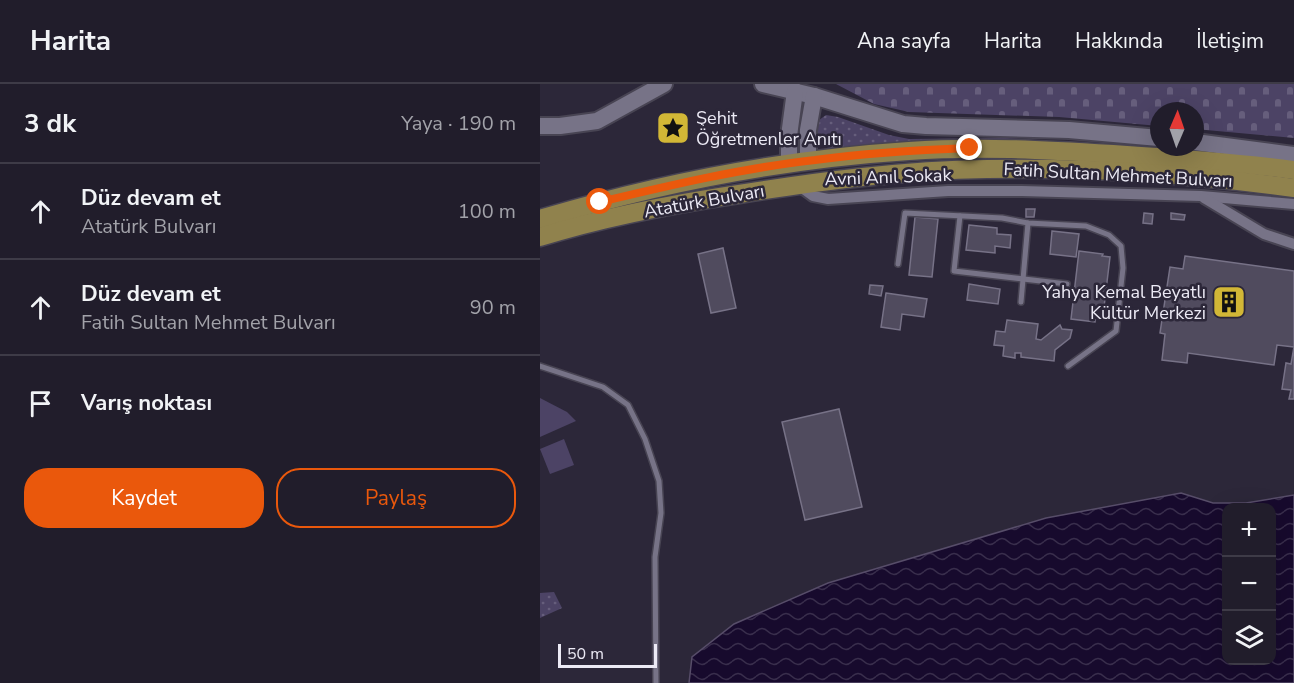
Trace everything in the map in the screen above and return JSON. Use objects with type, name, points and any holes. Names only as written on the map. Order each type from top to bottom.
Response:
[{"type":"main road","name":"Fatih Sultan Mehmet Bulvarı","points":[[789,163],[911,150],[970,148],[1140,156],[1294,170]]},
{"type":"main road","points":[[789,163],[798,185],[803,179],[808,160]]},
{"type":"main road","name":"Atatürk Bulvarı","points":[[540,219],[668,186],[789,163]]},
{"type":"main road","name":"Fatih Sultan Mehmet Bulvarı","points":[[798,185],[862,177],[986,169],[1162,174],[1294,188]]},
{"type":"main road","name":"Atatürk Bulvarı","points":[[540,237],[693,201],[798,185]]},
{"type":"street","points":[[540,126],[597,121],[664,84]]},
{"type":"street","points":[[763,84],[814,96],[903,124],[1069,130],[1150,137]]},
{"type":"street","points":[[789,163],[789,136],[795,92]]},
{"type":"street","points":[[808,160],[808,130],[814,96]]},
{"type":"street","points":[[1204,143],[1294,155]]},
{"type":"street","name":"Avni Anıl Sokak","points":[[798,185],[813,196],[828,199],[948,191],[1201,196],[1264,234],[1294,244]]},
{"type":"street","points":[[1201,196],[1294,204]]},
{"type":"lane","points":[[779,196],[798,185]]},
{"type":"lane","points":[[898,264],[905,213],[1002,218],[1028,223],[1086,226],[1109,235],[1121,246],[1123,268],[1116,331],[1068,366]]},
{"type":"lane","points":[[960,216],[954,271],[1067,284]]},
{"type":"lane","points":[[1021,302],[1028,223]]},
{"type":"lane","points":[[540,366],[603,387],[628,405],[645,439],[658,481],[661,513],[655,557],[656,683]]},
{"type":"green space","points":[[836,84],[1294,84],[1294,138],[1204,130],[1204,102],[1150,102],[1150,125],[1059,117],[909,112],[874,104]]},
{"type":"green space","points":[[826,115],[909,139],[1005,138],[1038,140],[1038,145],[829,148],[819,141],[815,132],[815,123]]},
{"type":"green space","points":[[540,398],[567,412],[576,421],[540,437]]},
{"type":"green space","points":[[564,439],[574,465],[550,474],[540,449]]},
{"type":"green space","points":[[554,592],[562,608],[540,618],[540,593]]},
{"type":"water","points":[[1181,493],[1213,503],[1222,503],[1222,665],[1276,665],[1276,503],[1246,503],[1294,495],[1294,683],[689,683],[692,657],[734,624],[828,583],[1046,518]]},
{"type":"building","points":[[1026,209],[1035,209],[1034,217],[1026,217]]},
{"type":"building","points":[[1144,213],[1153,214],[1152,224],[1143,223]]},
{"type":"building","points":[[1171,213],[1185,215],[1184,220],[1171,219]]},
{"type":"building","points":[[915,217],[938,219],[932,277],[909,275]]},
{"type":"building","points":[[969,225],[997,228],[997,234],[1011,235],[1010,248],[995,246],[995,253],[966,250]]},
{"type":"building","points":[[1052,231],[1079,234],[1076,257],[1050,254]]},
{"type":"building","points":[[723,248],[736,308],[711,313],[698,254]]},
{"type":"building","points":[[1079,251],[1110,257],[1104,307],[1097,306],[1095,322],[1071,319]]},
{"type":"building","name":"Yahya Kemal Beyatlı Kültür Merkezi","points":[[1185,256],[1294,271],[1294,347],[1277,345],[1274,365],[1188,353],[1187,363],[1162,360],[1165,334],[1160,333],[1170,267],[1183,269]]},
{"type":"building","points":[[969,284],[1000,289],[998,304],[967,300]]},
{"type":"building","points":[[870,285],[883,286],[881,296],[869,294]]},
{"type":"building","points":[[886,293],[927,299],[924,317],[902,314],[900,330],[881,327]]},
{"type":"building","points":[[1007,320],[1038,324],[1036,339],[1041,340],[1060,325],[1062,329],[1072,330],[1070,338],[1055,350],[1054,361],[1021,357],[1021,353],[1015,353],[1015,358],[1003,356],[1004,346],[994,345],[996,331],[1005,332]]},
{"type":"building","points":[[1294,347],[1294,399],[1289,399],[1291,390],[1282,389],[1286,363],[1291,364]]},
{"type":"building","points":[[839,409],[862,507],[805,520],[782,422]]},
{"type":"place","name":"Şehit Öğretmenler Anıtı","points":[[673,128]]},
{"type":"place","name":"Yahya Kemal Beyatlı Kültür Merkezi","points":[[1229,302]]},
{"type":"route","points":[[600,202],[729,173],[808,160],[911,150],[970,148]]}]
